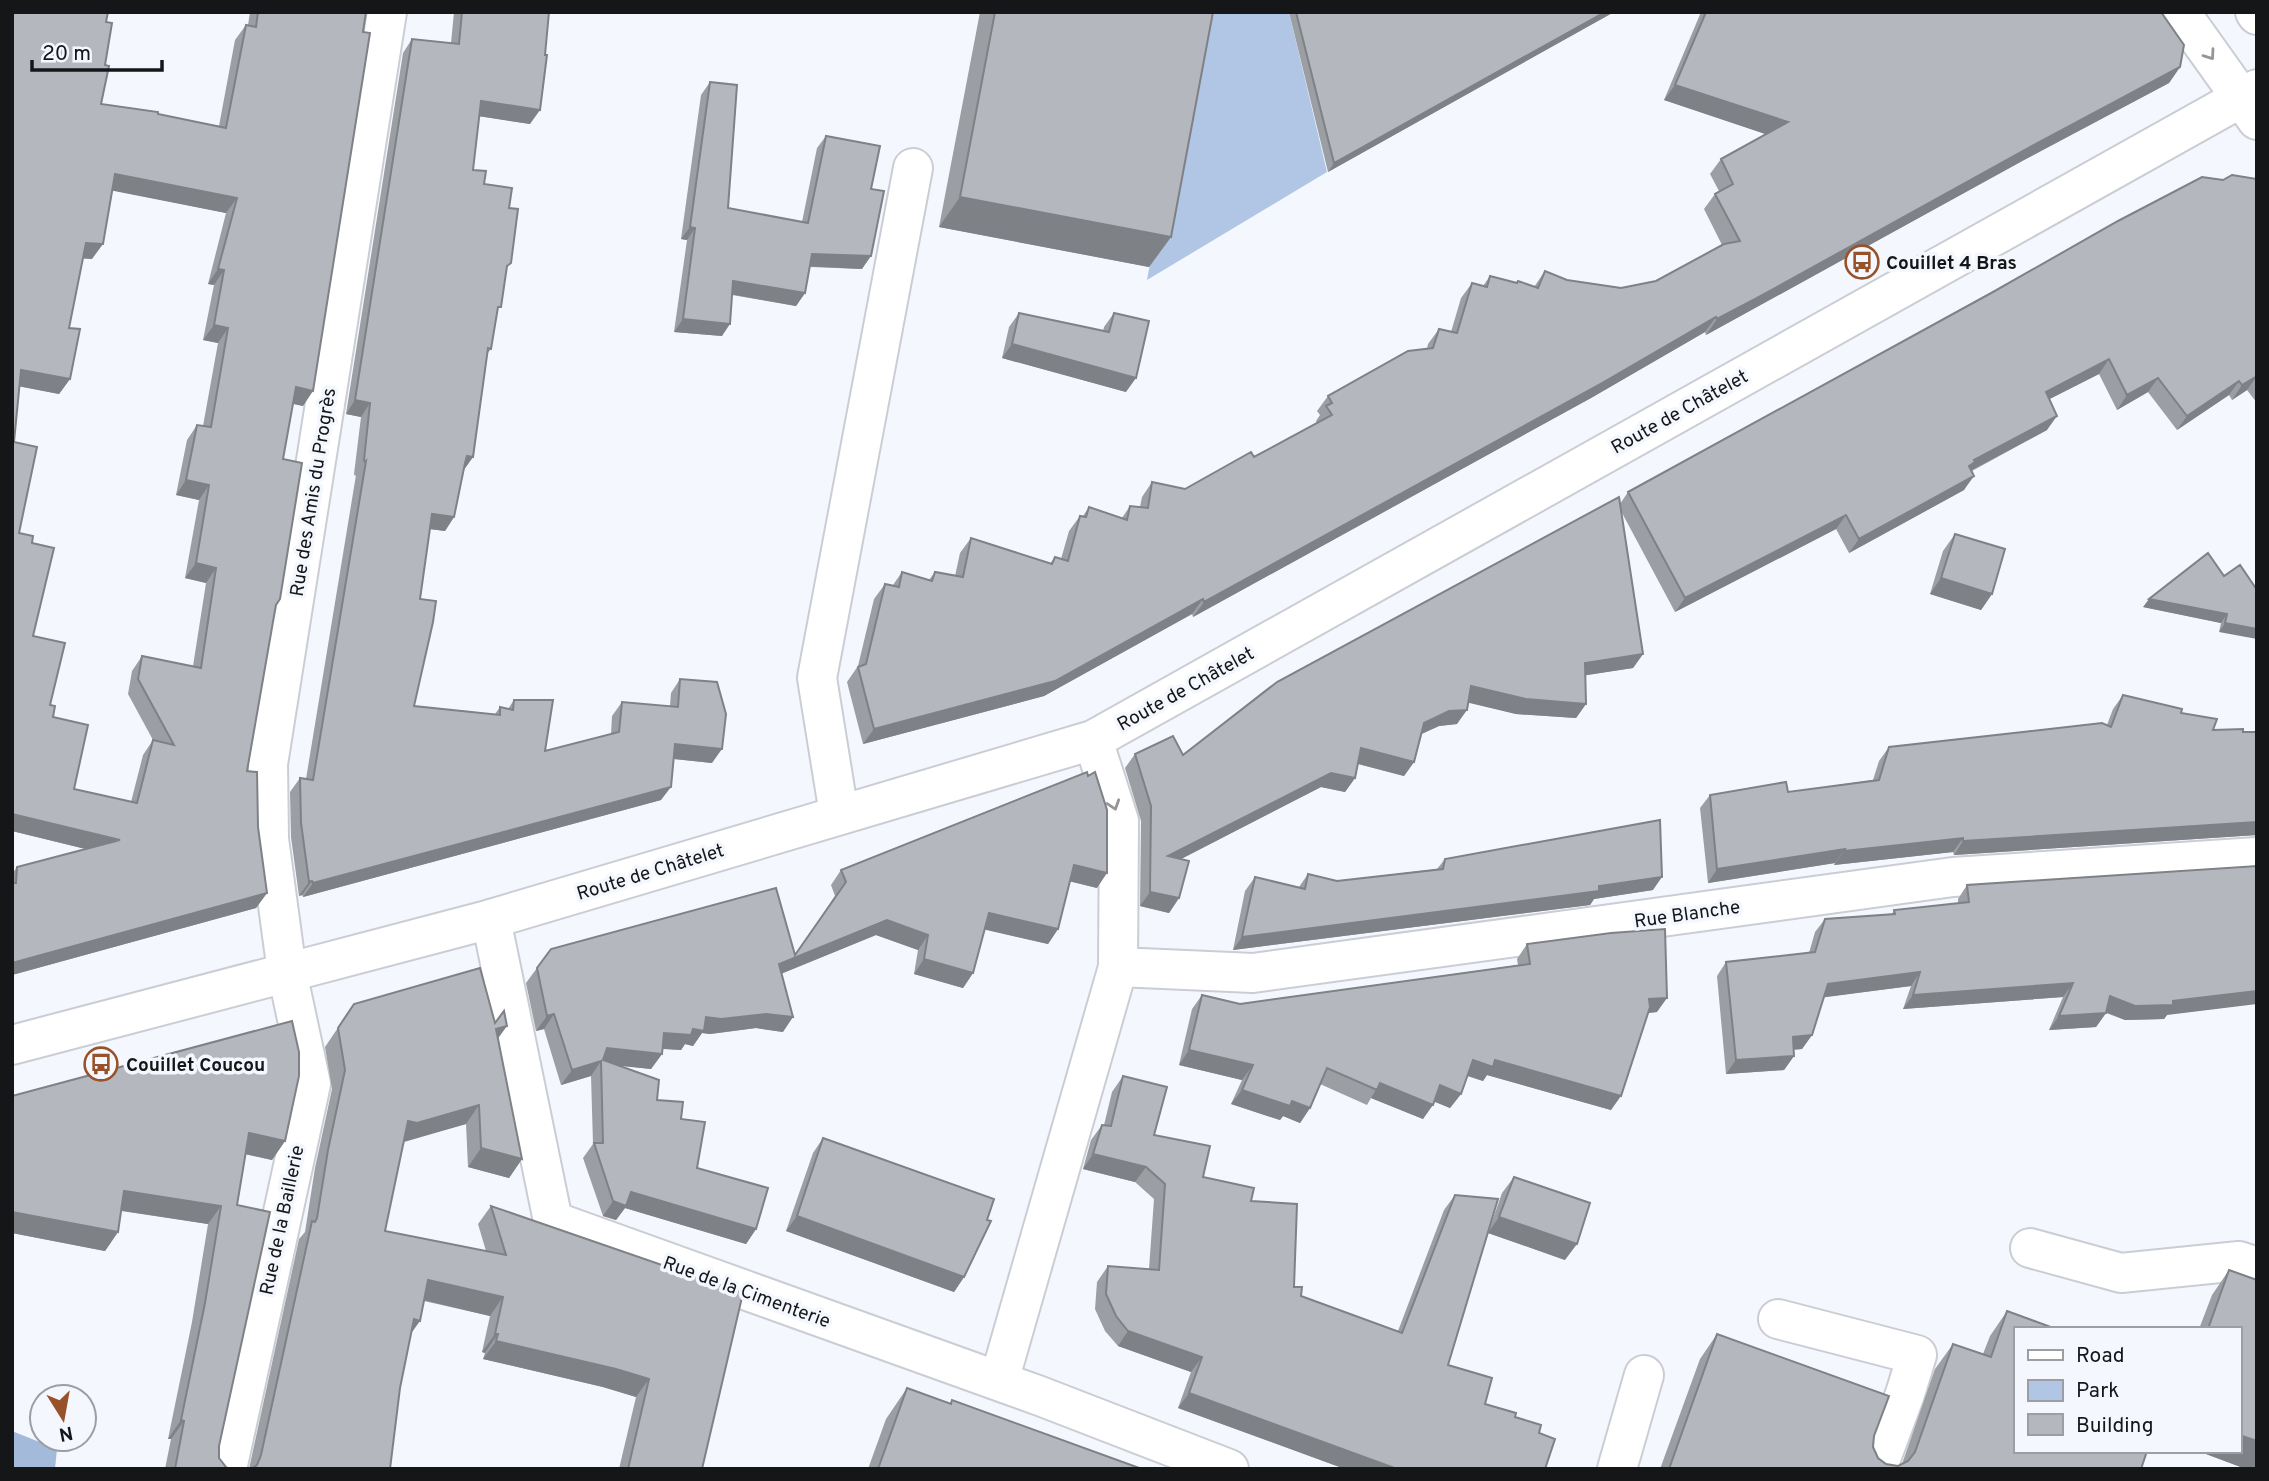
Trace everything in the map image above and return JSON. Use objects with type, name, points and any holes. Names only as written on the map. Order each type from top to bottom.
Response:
[{"type":"street","name":"Rue des Amis du Progrès","points":[[287,972],[269,838],[268,764],[387,12]]},
{"type":"street","points":[[2180,12],[2251,102]]},
{"type":"street","name":"Route de Châtelet","points":[[12,1045],[491,919],[1093,740],[2251,102]]},
{"type":"street","points":[[839,814],[817,678],[913,168]]},
{"type":"street","points":[[999,1381],[1118,967],[1119,821],[1093,740]]},
{"type":"street","name":"Rue Blanche","points":[[1118,967],[1253,973],[1953,877],[2257,857]]},
{"type":"street","name":"Rue de la Cimenterie","points":[[491,919],[553,1221],[999,1381],[1229,1469]]},
{"type":"street","name":"Rue de la Baillerie","points":[[228,1469],[311,1084],[287,972]]},
{"type":"street","points":[[2030,1248],[2121,1273],[2239,1261],[2257,1267]]},
{"type":"street","points":[[1778,1319],[1917,1355],[1877,1469]]},
{"type":"street","points":[[1617,1469],[1644,1375]]},
{"type":"green space","points":[[1195,12],[1289,12],[1327,172],[1147,280]]},
{"type":"shaded area","points":[[12,1431],[28,1437],[28,1453],[57,1453],[55,1469],[12,1469]]},
{"type":"building","points":[[12,12],[108,12],[106,22],[112,23],[105,65],[109,66],[101,104],[158,112],[226,128],[246,25],[256,27],[258,12],[366,12],[363,32],[370,33],[313,391],[296,387],[283,459],[302,463],[280,599],[276,605],[247,771],[257,772],[258,827],[267,893],[12,963],[12,883],[16,883],[17,867],[120,840],[12,814]],"holes":[[[115,174],[237,198],[218,269],[224,270],[214,325],[228,328],[211,427],[197,425],[186,480],[209,485],[196,563],[216,568],[201,668],[142,656],[138,679],[174,745],[153,740],[137,803],[74,789],[88,725],[53,717],[55,706],[50,705],[65,643],[33,636],[54,548],[32,543],[33,536],[19,533],[37,447],[14,442],[21,370],[70,379],[80,329],[69,328],[86,243],[103,244]]]},
{"type":"building","points":[[462,12],[549,12],[547,55],[540,110],[481,101],[473,170],[486,171],[484,184],[512,188],[509,208],[518,209],[511,263],[507,266],[491,349],[488,348],[473,457],[467,456],[454,517],[432,514],[420,599],[436,601],[414,706],[500,715],[500,707],[513,710],[514,700],[553,700],[545,751],[619,732],[622,702],[678,707],[680,679],[717,682],[726,714],[722,749],[675,744],[671,787],[313,883],[309,882],[301,823],[300,778],[313,780],[366,461],[370,403],[355,400],[412,39],[459,44]]},
{"type":"building","points":[[995,12],[1213,12],[1171,237],[960,197]]},
{"type":"building","points":[[1296,12],[1605,12],[1334,163]]},
{"type":"building","points":[[1706,12],[2161,12],[2184,45],[2180,67],[1757,298],[1717,319],[1716,317],[1602,383],[1055,681],[874,729],[858,667],[866,664],[885,584],[899,587],[902,572],[932,581],[935,572],[963,577],[971,538],[1052,564],[1055,557],[1068,561],[1080,516],[1086,517],[1089,507],[1127,520],[1130,506],[1148,508],[1152,482],[1185,489],[1251,452],[1254,457],[1332,415],[1326,406],[1332,403],[1328,396],[1408,351],[1433,348],[1439,329],[1457,333],[1472,283],[1487,287],[1490,276],[1538,288],[1545,271],[1567,280],[1621,288],[1656,281],[1724,244],[1740,241],[1715,194],[1733,184],[1721,159],[1788,122],[1675,85]]},
{"type":"building","points":[[710,82],[737,85],[728,208],[808,223],[826,136],[880,146],[871,189],[884,191],[871,256],[812,254],[805,293],[733,281],[730,324],[683,319],[695,228],[690,227]]},
{"type":"building","points":[[2232,175],[2257,179],[2257,376],[2242,385],[2239,381],[2187,416],[2158,378],[2127,395],[2109,359],[2046,392],[2057,416],[1974,460],[1969,466],[1974,476],[1859,539],[1846,515],[1685,598],[1628,492],[2118,221],[2202,177],[2223,180]]},
{"type":"building","points":[[1019,313],[1109,332],[1114,313],[1149,321],[1136,378],[1012,344]]},
{"type":"building","points":[[1619,497],[1643,654],[1585,663],[1586,704],[1526,699],[1471,686],[1467,710],[1449,711],[1424,723],[1414,762],[1361,748],[1355,778],[1331,773],[1168,856],[1189,861],[1179,898],[1150,892],[1151,806],[1135,754],[1173,736],[1183,755],[1277,682]]},
{"type":"building","points":[[1955,534],[2005,549],[1992,594],[1941,578]]},
{"type":"building","points":[[2208,553],[2224,576],[2240,565],[2257,590],[2257,629],[2225,623],[2227,614],[2149,599]]},
{"type":"building","points":[[2123,695],[2182,709],[2181,713],[2217,719],[2213,730],[2243,729],[2243,732],[2257,732],[2257,822],[1963,841],[1963,838],[1844,851],[1845,849],[1717,869],[1710,795],[1786,782],[1788,792],[1879,780],[1889,747],[2102,723],[2111,727]]},
{"type":"building","points":[[1087,772],[1088,776],[1095,772],[1107,810],[1107,873],[1074,865],[1058,929],[989,913],[973,973],[924,959],[928,935],[887,920],[779,964],[793,1017],[766,1014],[721,1019],[706,1017],[704,1031],[693,1029],[691,1035],[664,1033],[662,1054],[607,1048],[603,1060],[659,1080],[657,1100],[683,1102],[681,1119],[705,1122],[697,1168],[768,1188],[756,1229],[631,1192],[626,1206],[613,1201],[594,1143],[603,1143],[601,1061],[572,1070],[554,1014],[547,1016],[537,968],[551,949],[776,888],[795,955],[846,882],[841,870]]},
{"type":"building","points":[[1660,820],[1662,877],[1599,886],[1599,891],[1242,937],[1255,877],[1305,889],[1308,874],[1337,881],[1443,869],[1445,859]]},
{"type":"building","points":[[2257,866],[2257,991],[2173,1001],[2173,1005],[2135,1006],[2110,996],[2106,1013],[2059,1016],[2073,983],[1913,995],[1920,972],[1828,984],[1812,1035],[1793,1037],[1794,1056],[1736,1060],[1726,962],[1815,952],[1825,919],[1895,914],[1894,910],[1969,902],[1967,885]]},
{"type":"building","points":[[1665,929],[1667,998],[1649,999],[1650,1007],[1621,1096],[1495,1060],[1493,1067],[1473,1060],[1461,1094],[1440,1085],[1433,1105],[1380,1083],[1377,1090],[1327,1068],[1310,1108],[1292,1101],[1290,1106],[1242,1090],[1253,1065],[1189,1050],[1202,995],[1240,1004],[1530,964],[1527,944]]},
{"type":"building","points":[[480,968],[495,1023],[504,1011],[507,1026],[496,1029],[522,1159],[481,1148],[479,1105],[417,1123],[408,1121],[385,1231],[506,1255],[491,1206],[743,1293],[702,1469],[628,1469],[649,1379],[496,1341],[503,1297],[428,1280],[420,1321],[414,1319],[400,1388],[390,1469],[251,1469],[257,1465],[261,1455],[312,1221],[315,1222],[317,1218],[345,1070],[338,1028],[354,1004]]},
{"type":"building","points":[[292,1021],[299,1052],[299,1076],[285,1141],[249,1133],[237,1205],[270,1212],[219,1446],[219,1458],[229,1469],[175,1469],[184,1421],[181,1420],[221,1206],[124,1191],[118,1232],[12,1212],[12,1096]]},
{"type":"building","points":[[1123,1076],[1167,1087],[1154,1135],[1210,1146],[1203,1177],[1254,1188],[1251,1201],[1297,1204],[1294,1287],[1302,1287],[1301,1296],[1402,1333],[1455,1195],[1498,1199],[1448,1365],[1492,1378],[1485,1404],[1516,1413],[1515,1417],[1541,1425],[1539,1433],[1555,1439],[1545,1469],[1397,1469],[1189,1393],[1202,1357],[1128,1331],[1116,1316],[1106,1294],[1108,1266],[1159,1270],[1165,1184],[1146,1167],[1093,1154],[1102,1125],[1111,1126]]},
{"type":"building","points":[[823,1138],[994,1199],[987,1220],[991,1221],[964,1277],[797,1216]]},
{"type":"building","points":[[1514,1177],[1590,1203],[1577,1244],[1499,1217]]},
{"type":"building","points":[[2229,1270],[2257,1280],[2257,1441],[2241,1436],[2241,1327],[2209,1327]]},
{"type":"building","points":[[2007,1311],[2051,1327],[2014,1327],[2014,1453],[2146,1453],[2141,1469],[1669,1469],[1717,1334],[1889,1396],[1874,1436],[1873,1447],[1878,1458],[1886,1464],[1898,1466],[1908,1461],[1915,1452],[1953,1344],[1991,1357]]},
{"type":"building","points":[[907,1388],[951,1404],[952,1400],[1142,1469],[878,1469]]},
{"type":"place","name":"Couillet 4 Bras","points":[[1862,262]]},
{"type":"place","name":"Couillet Coucou","points":[[101,1064]]}]
